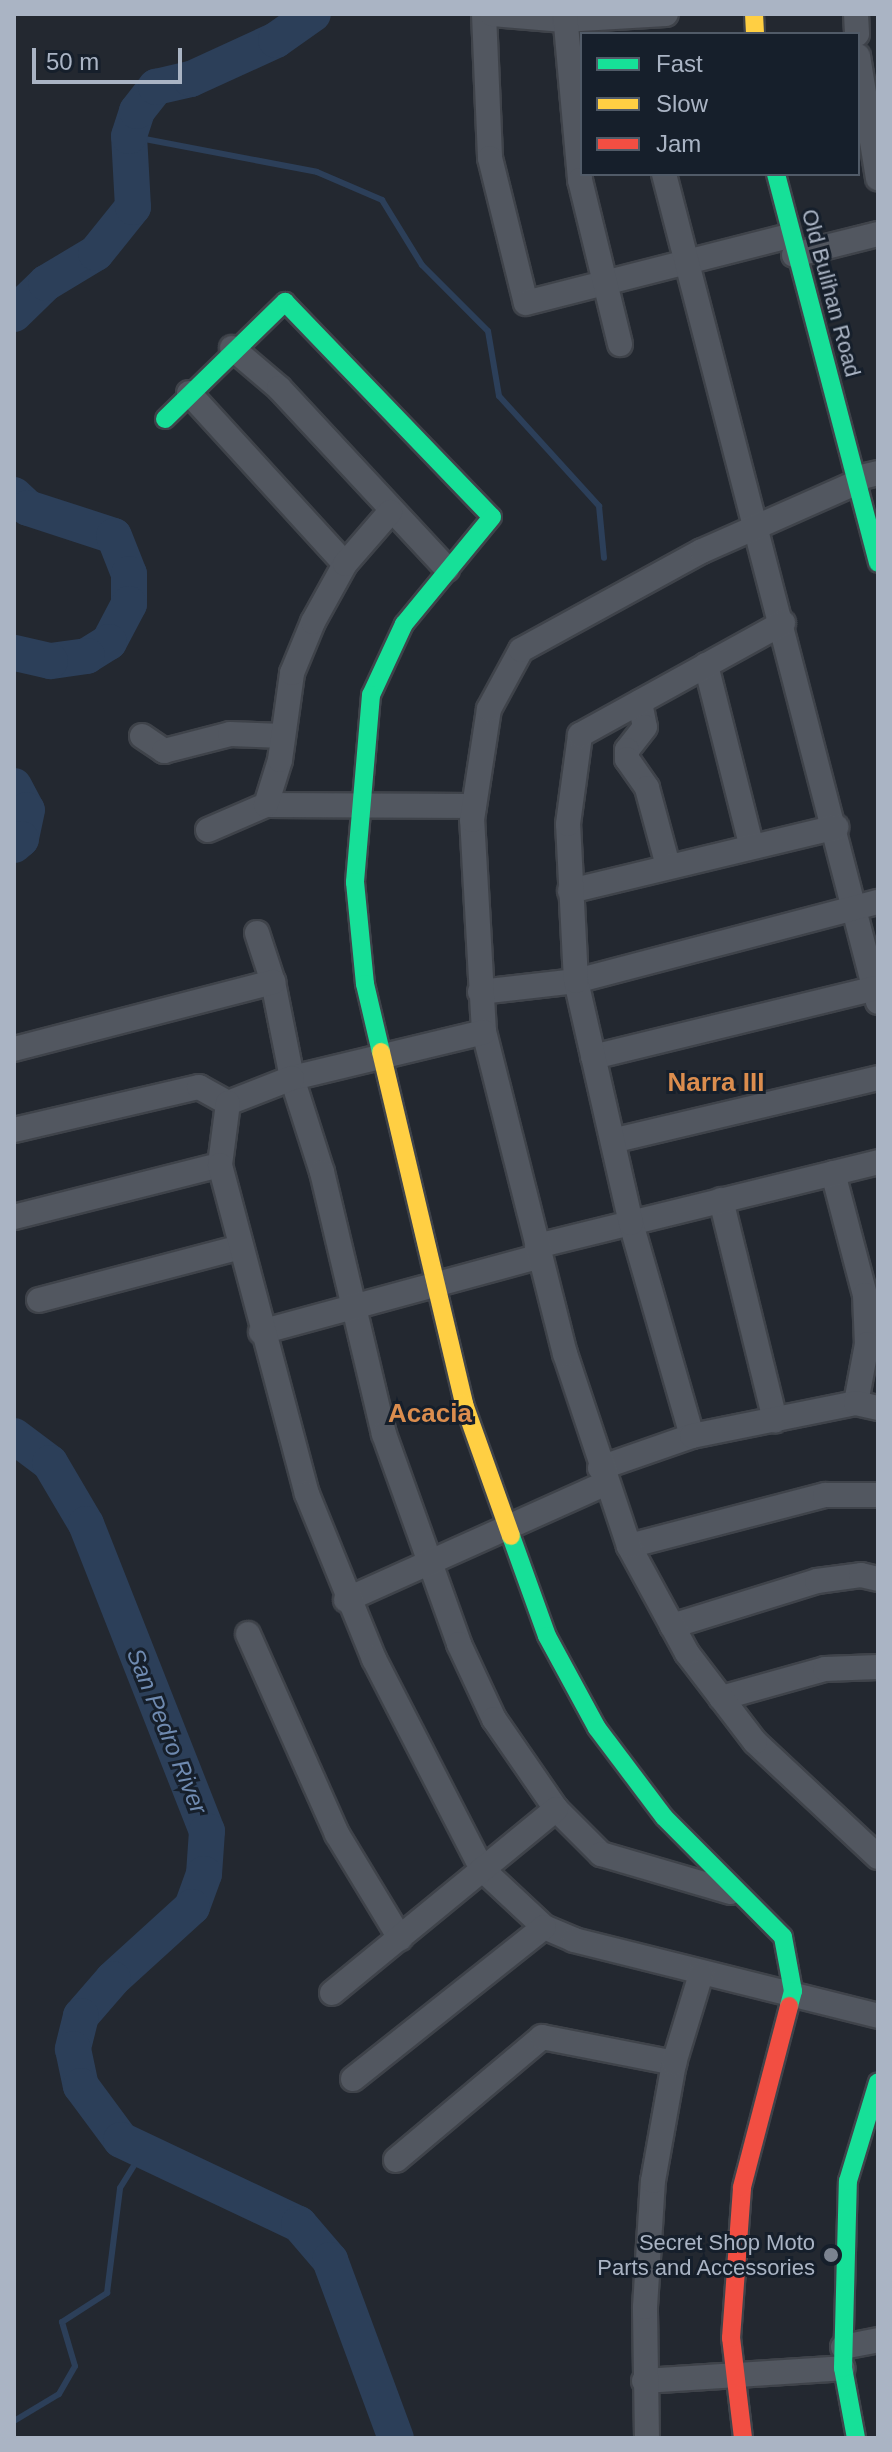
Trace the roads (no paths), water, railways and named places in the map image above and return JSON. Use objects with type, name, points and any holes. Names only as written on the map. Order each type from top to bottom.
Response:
[{"type":"street","points":[[484,14],[490,158],[526,303],[686,264],[878,234]]},
{"type":"street","points":[[492,14],[652,19]]},
{"type":"street","points":[[564,17],[580,180],[620,344]]},
{"type":"street","points":[[860,68],[878,178]]},
{"type":"street","points":[[593,1057],[876,995],[850,909],[836,827],[664,176]]},
{"type":"street","name":"Old Bulihan Road","points":[[776,176],[792,246],[864,478],[878,563]]},
{"type":"street","points":[[165,419],[232,348],[285,302],[492,517],[404,624],[371,695],[358,806],[355,882],[365,984],[379,1056],[464,1404],[547,1636],[597,1728],[664,1817],[734,1893]]},
{"type":"street","points":[[232,348],[279,388],[390,512],[447,569]]},
{"type":"street","points":[[189,393],[345,564]]},
{"type":"street","points":[[864,478],[755,526],[521,650],[489,709],[474,806],[484,1032],[537,1252],[603,1476],[629,1546],[672,1626],[721,1698],[799,1789],[878,1857]]},
{"type":"street","points":[[266,805],[283,736],[292,673],[345,564],[390,512]]},
{"type":"street","points":[[692,1436],[631,1223],[616,1140],[576,981],[568,824],[580,735],[783,623]]},
{"type":"street","points":[[706,665],[751,844]]},
{"type":"street","points":[[640,702],[645,727],[627,750],[627,759],[647,788],[668,866]]},
{"type":"street","points":[[142,736],[164,751],[230,734],[283,736]]},
{"type":"street","points":[[208,830],[266,805],[474,806]]},
{"type":"street","points":[[570,891],[751,844],[836,827]]},
{"type":"street","points":[[480,992],[576,981],[878,902]]},
{"type":"street","points":[[257,933],[273,982],[292,1078],[322,1172],[384,1434],[459,1644],[494,1719],[556,1809],[601,1854],[734,1893],[760,1909],[783,1937],[793,1991],[742,2187],[732,2283],[735,2376],[743,2438]]},
{"type":"street","points":[[14,1049],[273,982]]},
{"type":"street","points":[[228,1103],[292,1078],[484,1032]]},
{"type":"street","points":[[616,1140],[878,1078]]},
{"type":"street","points":[[14,1130],[199,1087],[228,1103]]},
{"type":"street","points":[[228,1103],[220,1165],[261,1332],[307,1494],[346,1600],[482,1869],[544,1927],[701,1974],[793,1991],[878,2016]]},
{"type":"street","points":[[261,1332],[631,1223],[878,1162]]},
{"type":"street","points":[[14,1217],[220,1165]]},
{"type":"street","points":[[346,1600],[692,1436],[867,1406],[865,1295],[833,1173]]},
{"type":"street","points":[[721,1200],[775,1420]]},
{"type":"street","points":[[39,1300],[241,1247]]},
{"type":"street","points":[[629,1546],[825,1495],[878,1495]]},
{"type":"street","points":[[672,1626],[817,1581],[861,1575],[878,1579]]},
{"type":"street","points":[[248,1634],[337,1834],[400,1938]]},
{"type":"street","points":[[721,1698],[825,1669],[878,1667]]},
{"type":"street","points":[[332,1993],[556,1809]]},
{"type":"street","points":[[353,2079],[544,1927]]},
{"type":"street","points":[[647,2438],[644,2381],[653,2181],[674,2063],[701,1974]]},
{"type":"street","points":[[396,2160],[542,2037],[674,2063]]},
{"type":"street","points":[[856,2438],[843,2357],[848,2181],[873,2124],[878,2082]]},
{"type":"street","points":[[644,2381],[735,2376],[843,2357],[878,2340]]},
{"type":"street","points":[[865,2438],[878,2433]]},
{"type":"waterway","name":"San Pedro River","points":[[14,314],[46,283],[96,253],[133,207],[129,136],[137,111],[156,87],[191,79],[276,40],[313,14]]},
{"type":"waterway","points":[[129,136],[317,172],[382,200],[422,265],[488,331],[499,396],[599,506],[604,558]]},
{"type":"waterway","name":"San Pedro River","points":[[14,495],[28,508],[114,536],[129,574],[129,604],[109,642],[87,656],[50,661],[14,653]]},
{"type":"waterway","name":"San Pedro River","points":[[14,786],[27,810],[21,839],[14,845]]},
{"type":"waterway","name":"San Pedro River","points":[[14,1436],[50,1463],[86,1524],[207,1831],[204,1874],[192,1907],[113,1979],[81,2016],[73,2049],[81,2086],[121,2140],[299,2224],[330,2260],[396,2438]]},
{"type":"waterway","points":[[14,2421],[59,2394],[75,2366],[62,2322],[107,2293],[120,2188],[143,2151]]},
{"type":"place","name":"Secret Shop Moto Parts and Accessories","points":[[831,2255]]},
{"type":"district","name":"Narra III","points":[[716,1083]]},
{"type":"district","name":"Acacia","points":[[430,1414]]}]
